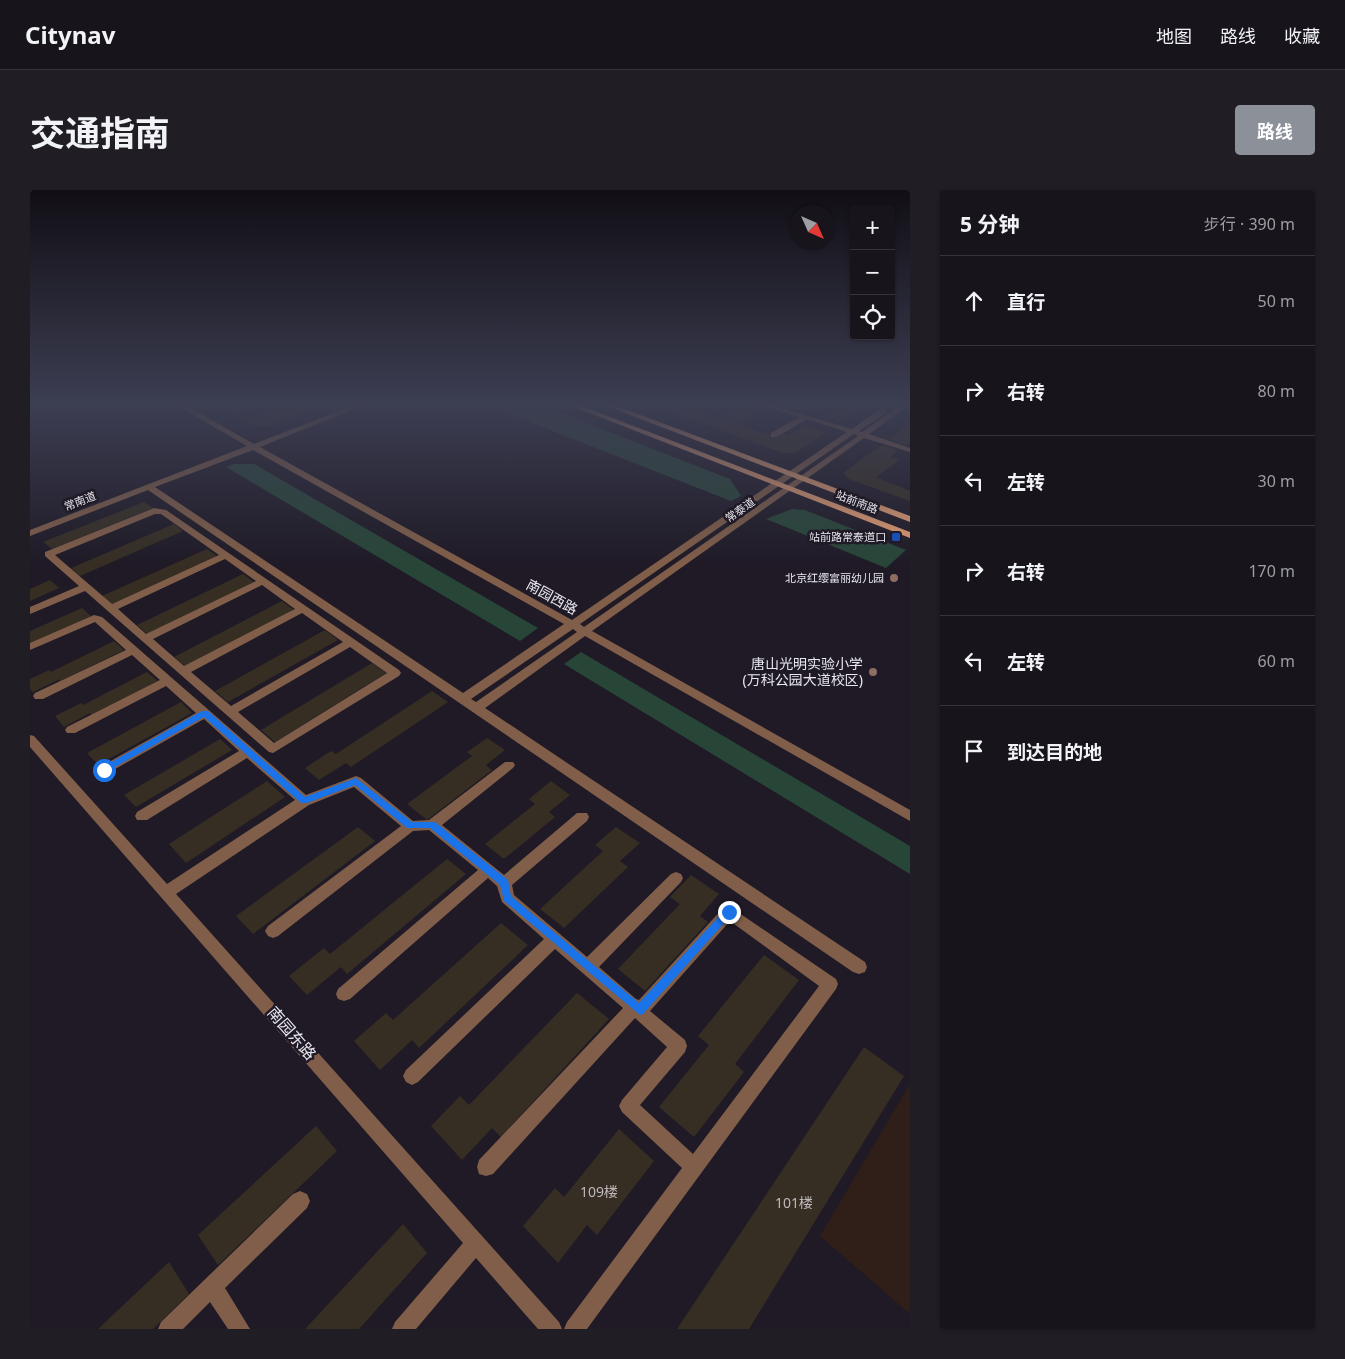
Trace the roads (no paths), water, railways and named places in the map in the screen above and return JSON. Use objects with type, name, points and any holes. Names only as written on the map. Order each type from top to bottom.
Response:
[{"type":"main road","name":"站前南路","points":[[712,458],[910,535]]},
{"type":"main road","name":"站前南路","points":[[747,458],[910,520]]},
{"type":"street","name":"常南道","points":[[30,533],[223,458]]},
{"type":"street","name":"南园西路","points":[[272,458],[573,624],[910,816]]},
{"type":"street","name":"常泰道","points":[[463,699],[812,458]]},
{"type":"street","name":"常泰道","points":[[476,708],[769,504],[830,458]]},
{"type":"street","points":[[149,487],[859,967]]},
{"type":"street","points":[[154,511],[163,512],[262,581],[395,673],[273,749],[108,609],[48,554],[154,511]]},
{"type":"street","points":[[108,609],[226,555]]},
{"type":"street","points":[[144,639],[262,581]]},
{"type":"street","points":[[30,611],[84,588]]},
{"type":"street","points":[[182,672],[302,609]]},
{"type":"street","points":[[30,648],[94,618],[98,619],[304,801]]},
{"type":"street","points":[[230,712],[351,642]]},
{"type":"street","points":[[39,696],[134,650]]},
{"type":"street","points":[[71,730],[168,680]]},
{"type":"street","points":[[104,770],[205,713]]},
{"type":"street","name":"南园东路","points":[[30,739],[552,1329]]},
{"type":"street","points":[[142,816],[248,751]]},
{"type":"street","points":[[272,931],[410,826],[432,825],[509,765]]},
{"type":"street","points":[[167,892],[304,801],[356,781],[410,826]]},
{"type":"street","points":[[504,883],[582,817]]},
{"type":"street","points":[[432,825],[504,883],[507,898],[679,1046],[628,1106],[694,1167]]},
{"type":"street","points":[[344,994],[488,870]]},
{"type":"street","points":[[588,967],[676,878]]},
{"type":"street","points":[[486,1167],[729,912],[830,984],[574,1329]]},
{"type":"street","points":[[412,1076],[555,939]]},
{"type":"street","points":[[168,1329],[300,1201]]},
{"type":"street","points":[[402,1329],[476,1242]]},
{"type":"street","points":[[212,1287],[240,1329]]},
{"type":"place","name":"站前路常泰道口","points":[[896,537]]},
{"type":"place","name":"北京红缨富丽幼儿园","points":[[894,578]]},
{"type":"place","name":"唐山光明实验小学 (万科公园大道校区)","points":[[873,672]]}]
